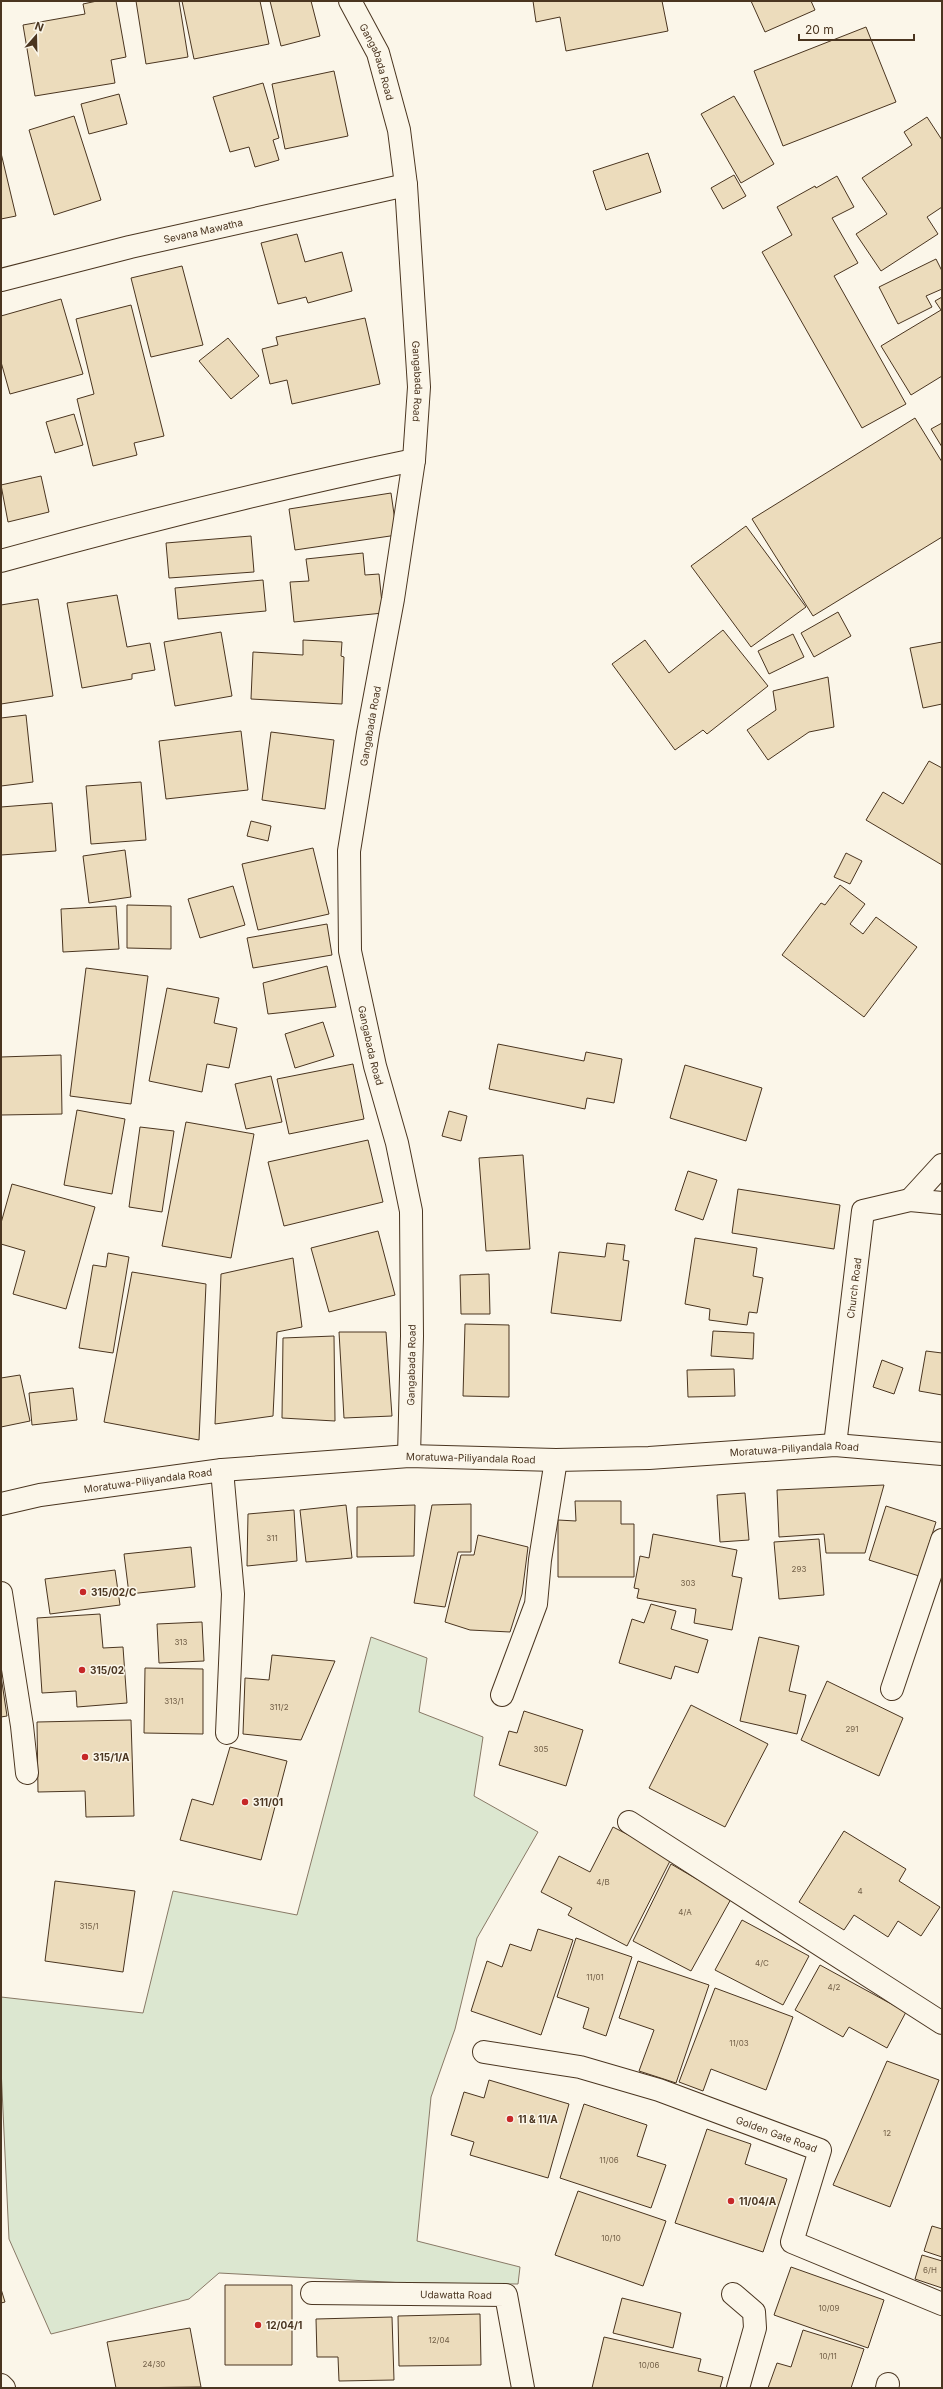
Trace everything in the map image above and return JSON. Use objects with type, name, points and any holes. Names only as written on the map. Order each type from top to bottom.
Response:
[{"type":"street","name":"Gangabada Road","points":[[350,1],[378,53],[399,130],[406,185],[419,387],[414,460],[393,599],[368,733],[349,851],[350,951],[375,1066],[398,1143],[411,1211],[412,1336],[409,1456]]},
{"type":"street","name":"Sevana Mawatha","points":[[1,280],[130,247],[406,185]]},
{"type":"street","points":[[1,561],[88,537],[301,483],[414,460]]},
{"type":"street","points":[[910,1200],[942,1164]]},
{"type":"street","name":"Church Road","points":[[835,1445],[863,1211],[910,1200],[942,1203]]},
{"type":"street","name":"Moratuwa-Piliyandala Road","points":[[1,1504],[40,1495],[222,1470],[409,1456],[556,1460],[649,1458],[835,1445],[942,1454]]},
{"type":"street","points":[[502,1695],[536,1604],[540,1560],[556,1460]]},
{"type":"street","points":[[222,1470],[233,1594],[227,1733]]},
{"type":"street","points":[[892,1688],[942,1540]]},
{"type":"street","points":[[1,1593],[22,1726],[27,1773]]},
{"type":"street","points":[[629,1822],[942,2023]]},
{"type":"street","name":"Golden Gate Road","points":[[484,2052],[580,2067],[659,2090],[820,2150],[792,2242],[942,2304]]},
{"type":"street","name":"Udawatta Road","points":[[312,2293],[506,2295],[523,2388]]},
{"type":"street","points":[[733,2294],[754,2312],[756,2328],[738,2388]]},
{"type":"street","points":[[1,2385],[4,2388]]},
{"type":"green space","points":[[371,1637],[427,1658],[419,1712],[483,1737],[474,1796],[538,1832],[477,1938],[455,2029],[431,2097],[417,2241],[520,2267],[518,2284],[405,2283],[219,2273],[189,2299],[51,2334],[9,2239],[1,2068],[1,1997],[143,2013],[173,1891],[297,1915]]},
{"type":"building","points":[[97,1],[116,1],[126,57],[111,60],[115,83],[35,96],[23,25],[85,14],[83,4]]},
{"type":"building","points":[[136,1],[179,1],[188,57],[146,64]]},
{"type":"building","points":[[182,1],[260,1],[269,44],[194,59]]},
{"type":"building","points":[[270,1],[311,1],[320,36],[281,46]]},
{"type":"building","points":[[533,1],[662,1],[668,31],[566,51],[560,17],[536,22]]},
{"type":"building","points":[[751,1],[811,1],[815,10],[765,32]]},
{"type":"building","points":[[866,27],[896,102],[783,146],[754,71]]},
{"type":"building","points":[[334,71],[348,136],[285,149],[272,84]]},
{"type":"building","points":[[263,83],[279,138],[273,140],[279,160],[255,167],[249,147],[230,152],[213,97]]},
{"type":"building","points":[[119,94],[127,124],[89,134],[81,104]]},
{"type":"building","points":[[734,96],[774,164],[741,183],[701,114]]},
{"type":"building","points":[[74,116],[101,200],[54,215],[29,130]]},
{"type":"building","points":[[927,117],[942,140],[942,207],[927,217],[938,234],[881,271],[856,234],[887,214],[862,178],[912,145],[904,132]]},
{"type":"building","points":[[1,153],[16,216],[1,219]]},
{"type":"building","points":[[648,153],[661,192],[606,210],[593,171]]},
{"type":"building","points":[[734,175],[746,196],[723,209],[711,188]]},
{"type":"building","points":[[837,176],[854,207],[832,218],[858,263],[834,276],[906,404],[862,428],[762,252],[792,235],[777,207],[815,186],[816,188]]},
{"type":"building","points":[[297,234],[305,262],[342,252],[352,291],[308,303],[306,297],[278,304],[261,243]]},
{"type":"building","points":[[936,259],[942,271],[942,289],[926,296],[932,307],[898,324],[879,287]]},
{"type":"building","points":[[182,266],[203,345],[151,357],[131,278]]},
{"type":"building","points":[[942,297],[942,376],[911,395],[881,346],[941,310],[935,301]]},
{"type":"building","points":[[61,299],[83,374],[10,394],[1,362],[1,316]]},
{"type":"building","points":[[131,305],[164,436],[134,443],[137,455],[93,466],[77,399],[94,394],[76,319]]},
{"type":"building","points":[[365,318],[380,384],[292,404],[287,380],[270,384],[262,349],[278,345],[276,337]]},
{"type":"building","points":[[228,338],[259,376],[231,399],[199,361]]},
{"type":"building","points":[[74,414],[83,445],[55,453],[46,422]]},
{"type":"building","points":[[915,418],[942,462],[942,537],[813,616],[752,519]]},
{"type":"building","points":[[942,423],[942,447],[931,429]]},
{"type":"building","points":[[41,476],[49,512],[8,522],[1,485]]},
{"type":"building","points":[[391,493],[397,535],[295,550],[289,509]]},
{"type":"building","points":[[746,526],[806,607],[751,647],[691,566]]},
{"type":"building","points":[[251,536],[254,572],[169,578],[166,543]]},
{"type":"building","points":[[363,553],[365,575],[379,574],[383,613],[294,622],[290,582],[309,581],[306,559]]},
{"type":"building","points":[[263,580],[266,611],[178,619],[175,588]]},
{"type":"building","points":[[117,595],[127,647],[150,643],[155,670],[132,674],[132,679],[82,688],[67,603]]},
{"type":"building","points":[[38,599],[53,696],[1,704],[1,605]]},
{"type":"building","points":[[838,612],[851,636],[814,657],[801,633]]},
{"type":"building","points":[[723,630],[768,686],[707,734],[703,730],[675,750],[612,664],[645,640],[669,673]]},
{"type":"building","points":[[221,632],[232,696],[175,706],[164,642]]},
{"type":"building","points":[[793,634],[804,657],[769,674],[758,651]]},
{"type":"building","points":[[303,640],[342,642],[341,656],[344,657],[342,704],[251,699],[253,652],[303,655]]},
{"type":"building","points":[[942,642],[942,704],[923,708],[910,648]]},
{"type":"building","points":[[828,677],[834,727],[809,732],[768,760],[747,730],[776,710],[773,691]]},
{"type":"building","points":[[26,715],[33,782],[1,786],[1,718]]},
{"type":"building","points":[[241,731],[248,790],[166,799],[159,741]]},
{"type":"building","points":[[271,732],[334,740],[325,809],[262,800]]},
{"type":"building","points":[[929,761],[942,768],[942,865],[866,820],[883,792],[903,804]]},
{"type":"building","points":[[141,782],[146,840],[91,844],[86,786]]},
{"type":"building","points":[[52,803],[56,851],[1,855],[1,807]]},
{"type":"building","points":[[251,821],[271,826],[268,841],[247,836]]},
{"type":"building","points":[[313,848],[329,914],[258,930],[242,864]]},
{"type":"building","points":[[125,850],[131,897],[89,903],[83,856]]},
{"type":"building","points":[[846,853],[862,861],[850,884],[834,877]]},
{"type":"building","points":[[840,885],[865,904],[850,924],[863,934],[876,917],[917,947],[864,1017],[782,955],[821,903],[825,905]]},
{"type":"building","points":[[233,886],[245,925],[200,938],[188,899]]},
{"type":"building","points":[[127,905],[171,906],[171,949],[127,948]]},
{"type":"building","points":[[116,906],[119,949],[63,952],[61,909]]},
{"type":"building","points":[[327,924],[332,955],[253,968],[247,938]]},
{"type":"building","points":[[327,966],[336,1007],[268,1014],[263,983]]},
{"type":"building","points":[[86,968],[148,976],[131,1104],[70,1096]]},
{"type":"building","points":[[167,988],[219,998],[214,1023],[237,1028],[229,1068],[207,1064],[202,1092],[149,1081]]},
{"type":"building","points":[[323,1022],[334,1056],[295,1068],[285,1034]]},
{"type":"building","points":[[498,1044],[584,1061],[586,1052],[622,1059],[614,1103],[587,1098],[585,1109],[489,1089]]},
{"type":"building","points":[[61,1055],[62,1114],[1,1115],[1,1057]]},
{"type":"building","points":[[353,1064],[364,1119],[289,1134],[277,1079]]},
{"type":"building","points":[[685,1065],[762,1088],[746,1141],[670,1118]]},
{"type":"building","points":[[271,1076],[282,1122],[246,1129],[235,1084]]},
{"type":"building","points":[[77,1110],[125,1119],[112,1194],[64,1185]]},
{"type":"building","points":[[449,1111],[467,1116],[461,1141],[442,1136]]},
{"type":"building","points":[[186,1122],[254,1134],[231,1258],[162,1246]]},
{"type":"building","points":[[140,1127],[174,1131],[162,1212],[129,1207]]},
{"type":"building","points":[[368,1140],[383,1202],[284,1226],[268,1162]]},
{"type":"building","points":[[523,1155],[530,1249],[486,1251],[479,1158]]},
{"type":"building","points":[[688,1171],[717,1180],[703,1220],[675,1210]]},
{"type":"building","points":[[12,1184],[95,1207],[66,1309],[13,1294],[25,1251],[1,1244],[1,1223]]},
{"type":"building","points":[[738,1189],[840,1205],[834,1249],[732,1233]]},
{"type":"building","points":[[378,1231],[395,1295],[329,1312],[311,1248]]},
{"type":"building","points":[[695,1238],[757,1248],[753,1276],[763,1278],[757,1313],[749,1312],[747,1325],[709,1320],[710,1309],[685,1304]]},
{"type":"building","points":[[607,1243],[625,1245],[623,1260],[629,1261],[621,1321],[551,1313],[559,1252],[605,1257]]},
{"type":"building","points":[[108,1253],[129,1257],[113,1353],[79,1348],[93,1265],[106,1267]]},
{"type":"building","points":[[293,1258],[302,1327],[277,1332],[273,1416],[215,1424],[221,1274]]},
{"type":"building","points":[[132,1272],[206,1284],[199,1440],[104,1422]]},
{"type":"building","points":[[489,1274],[490,1314],[461,1314],[460,1275]]},
{"type":"building","points":[[465,1324],[509,1325],[509,1397],[463,1396]]},
{"type":"building","points":[[713,1331],[754,1333],[753,1359],[711,1356]]},
{"type":"building","points":[[339,1332],[386,1332],[392,1416],[344,1418]]},
{"type":"building","points":[[334,1336],[335,1421],[282,1418],[283,1338]]},
{"type":"building","points":[[926,1351],[942,1353],[942,1395],[919,1391]]},
{"type":"building","points":[[882,1360],[903,1368],[894,1394],[873,1387]]},
{"type":"building","points":[[734,1369],[735,1396],[688,1397],[687,1370]]},
{"type":"building","points":[[20,1375],[30,1421],[1,1427],[1,1378]]},
{"type":"building","points":[[73,1388],[77,1420],[32,1425],[29,1393]]},
{"type":"building","points":[[884,1485],[865,1553],[826,1553],[824,1534],[779,1537],[777,1490]]},
{"type":"building","points":[[745,1493],[749,1540],[720,1542],[717,1495]]},
{"type":"building","points":[[575,1501],[621,1501],[621,1524],[634,1524],[634,1577],[558,1577],[558,1520],[576,1521]]},
{"type":"building","points":[[471,1504],[471,1552],[458,1552],[445,1607],[414,1603],[432,1505]]},
{"type":"building","points":[[346,1505],[352,1558],[306,1562],[300,1510]]},
{"type":"building","points":[[415,1505],[414,1556],[357,1557],[357,1507]]},
{"type":"building","points":[[886,1506],[936,1522],[919,1576],[869,1560]]},
{"type":"building","points":[[294,1510],[297,1561],[247,1566],[248,1514]]},
{"type":"building","points":[[653,1534],[737,1550],[732,1576],[742,1578],[732,1630],[694,1623],[696,1609],[637,1598],[639,1589],[634,1588],[640,1556],[649,1558]]},
{"type":"building","points":[[478,1535],[528,1547],[522,1594],[510,1632],[470,1630],[445,1622],[461,1555],[474,1555]]},
{"type":"building","points":[[819,1539],[824,1595],[779,1599],[774,1542]]},
{"type":"building","points":[[191,1547],[195,1587],[129,1594],[124,1554]]},
{"type":"building","name":"315/02/C","points":[[115,1570],[120,1605],[50,1614],[45,1579]]},
{"type":"building","points":[[651,1604],[676,1611],[671,1629],[708,1640],[698,1673],[675,1666],[671,1679],[619,1663],[632,1619],[644,1623]]},
{"type":"building","name":"315/02","points":[[100,1614],[103,1648],[123,1647],[127,1703],[77,1707],[76,1691],[42,1693],[37,1618]]},
{"type":"building","points":[[202,1622],[204,1661],[159,1663],[157,1624]]},
{"type":"building","points":[[759,1637],[799,1646],[789,1691],[806,1695],[797,1734],[740,1721]]},
{"type":"building","points":[[272,1655],[335,1661],[301,1740],[243,1734],[245,1678],[269,1680]]},
{"type":"building","points":[[145,1668],[203,1669],[203,1734],[144,1733]]},
{"type":"building","points":[[1,1676],[7,1716],[1,1717]]},
{"type":"building","points":[[827,1681],[903,1718],[879,1776],[801,1740]]},
{"type":"building","points":[[691,1705],[768,1744],[725,1827],[649,1788]]},
{"type":"building","points":[[524,1711],[583,1730],[566,1786],[499,1765],[509,1731],[517,1733]]},
{"type":"building","name":"315/1/A","points":[[131,1720],[134,1816],[86,1817],[85,1791],[38,1792],[37,1722]]},
{"type":"building","name":"311/01","points":[[230,1747],[287,1761],[261,1860],[180,1840],[192,1799],[213,1805]]},
{"type":"building","points":[[613,1827],[672,1857],[627,1946],[568,1915],[572,1908],[541,1892],[559,1856],[590,1872]]},
{"type":"building","points":[[844,1831],[906,1869],[899,1881],[940,1907],[921,1936],[898,1921],[888,1937],[854,1915],[844,1930],[799,1902]]},
{"type":"building","points":[[671,1864],[731,1899],[691,1971],[633,1941]]},
{"type":"building","points":[[55,1881],[135,1891],[123,1972],[45,1961]]},
{"type":"building","points":[[742,1920],[809,1956],[783,2005],[715,1970]]},
{"type":"building","points":[[538,1929],[573,1940],[541,2035],[471,2011],[487,1961],[502,1967],[510,1944],[531,1951]]},
{"type":"building","points":[[576,1938],[632,1957],[606,2036],[583,2028],[589,2008],[557,1997]]},
{"type":"building","points":[[638,1961],[709,1985],[676,2083],[639,2071],[654,2030],[619,2018]]},
{"type":"building","points":[[820,1965],[906,2012],[887,2048],[849,2027],[843,2037],[795,2010]]},
{"type":"building","points":[[715,1988],[793,2017],[766,2090],[711,2069],[703,2091],[679,2082]]},
{"type":"building","points":[[887,2061],[939,2080],[890,2207],[833,2185]]},
{"type":"building","name":"11 & 11/A","points":[[489,2080],[569,2104],[548,2178],[470,2155],[474,2142],[451,2135],[464,2092],[484,2098]]},
{"type":"building","points":[[584,2104],[647,2125],[637,2156],[666,2165],[651,2208],[560,2178]]},
{"type":"building","name":"11/04/A","points":[[707,2129],[751,2144],[745,2164],[787,2179],[763,2252],[675,2223]]},
{"type":"building","points":[[578,2191],[666,2221],[643,2286],[555,2255]]},
{"type":"building","points":[[932,2226],[942,2229],[942,2257],[924,2251]]},
{"type":"building","points":[[922,2255],[942,2261],[942,2288],[915,2279]]},
{"type":"building","points":[[791,2267],[884,2300],[868,2348],[774,2315]]},
{"type":"building","name":"12/04/1","points":[[225,2285],[292,2285],[292,2365],[225,2365]]},
{"type":"building","points":[[1,2289],[5,2302],[1,2303]]},
{"type":"building","points":[[622,2298],[681,2313],[673,2348],[613,2333]]},
{"type":"building","points":[[480,2314],[481,2365],[399,2366],[398,2316]]},
{"type":"building","points":[[392,2317],[394,2380],[339,2381],[338,2357],[317,2357],[316,2319]]},
{"type":"building","points":[[190,2328],[201,2387],[116,2388],[107,2342]]},
{"type":"building","points":[[803,2330],[864,2349],[851,2388],[768,2388],[777,2363],[791,2367]]},
{"type":"building","points":[[604,2337],[701,2359],[698,2371],[723,2377],[720,2388],[592,2388]]},
{"type":"place","name":"315/02/C","points":[[83,1592]]},
{"type":"place","name":"315/02","points":[[82,1670]]},
{"type":"place","name":"315/1/A","points":[[85,1757]]},
{"type":"place","name":"311/01","points":[[245,1802]]},
{"type":"place","name":"11 & 11/A","points":[[510,2119]]},
{"type":"place","name":"11/04/A","points":[[731,2201]]},
{"type":"place","name":"12/04/1","points":[[258,2325]]}]
